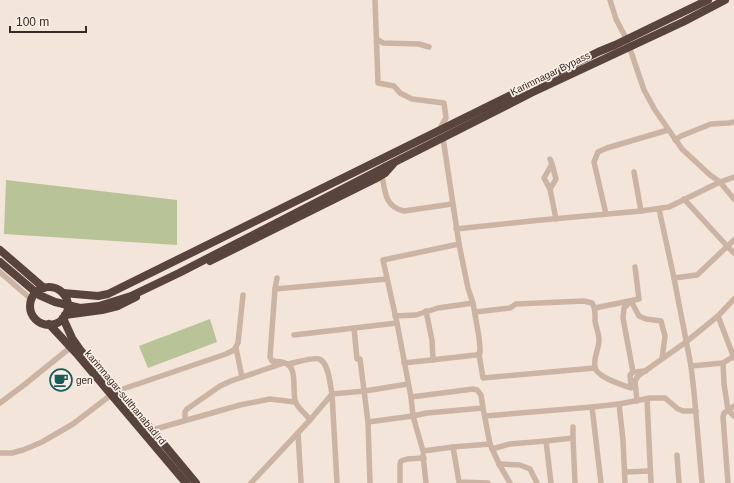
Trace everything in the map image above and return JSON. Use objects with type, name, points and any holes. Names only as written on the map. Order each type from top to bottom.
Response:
[{"type":"highway","name":"Karimnagar Bypass","points":[[441,134],[531,93],[708,0]]},
{"type":"highway","name":"Karimnagar Bypass","points":[[0,262],[39,295],[55,302],[80,308],[99,306],[131,296],[179,273],[395,162],[441,134],[591,56],[615,45],[628,43],[682,22],[725,0]]},
{"type":"highway","points":[[63,293],[98,296],[108,294],[374,163],[441,134]]},
{"type":"highway","points":[[64,317],[118,306],[194,270],[376,179],[386,173],[395,162]]},
{"type":"highway","points":[[0,250],[44,288]]},
{"type":"highway","points":[[52,287],[60,290],[67,299],[68,308],[64,317],[57,323],[42,323],[34,315],[31,308],[33,297],[38,291],[44,288],[52,287]]},
{"type":"highway","points":[[64,317],[72,338],[114,393],[152,430],[196,483]]},
{"type":"highway","name":"karimnagar-sulthanabad rd","points":[[49,324],[114,393],[186,483]]},
{"type":"street","points":[[375,0],[378,83],[394,86],[400,93],[412,99],[444,103],[446,118],[441,134],[456,229],[475,312],[480,348],[480,353],[478,354],[483,378],[594,368]]},
{"type":"street","points":[[610,0],[616,19],[628,43],[644,90],[655,110],[682,149],[710,175],[720,182],[734,199]]},
{"type":"street","points":[[377,38],[383,44],[419,44],[428,46]]},
{"type":"street","points":[[675,140],[681,136],[711,124],[734,122]]},
{"type":"street","points":[[606,214],[594,162],[598,152],[668,130]]},
{"type":"street","points":[[550,189],[556,179],[551,161],[544,178],[550,189],[556,218]]},
{"type":"street","points":[[634,172],[641,211]]},
{"type":"street","points":[[382,175],[388,202],[398,210],[404,211],[452,204]]},
{"type":"street","points":[[456,229],[659,209],[669,207],[720,182],[734,177]]},
{"type":"street","points":[[684,199],[734,253]]},
{"type":"street","points":[[659,209],[691,366],[702,483]]},
{"type":"street","points":[[674,278],[697,275],[734,240]]},
{"type":"street","points":[[426,483],[423,451],[414,416],[397,323],[383,260],[459,244]]},
{"type":"street","points":[[595,308],[639,299],[635,267]]},
{"type":"street","points":[[0,272],[32,300]]},
{"type":"street","points":[[277,278],[270,357],[272,361],[286,363],[291,368],[295,402],[310,420]]},
{"type":"street","points":[[275,289],[387,279]]},
{"type":"street","points":[[0,453],[12,453],[42,442],[73,424],[114,393],[231,352],[236,348],[238,343],[243,295]]},
{"type":"street","points":[[475,312],[510,308],[516,304],[576,301],[592,303],[595,308],[595,321],[599,339],[594,368],[596,372],[615,382],[632,388],[630,375],[633,372],[623,318],[624,308],[631,301]]},
{"type":"street","points":[[631,301],[639,316],[646,319],[661,321],[665,336],[662,359]]},
{"type":"street","points":[[395,316],[416,315],[438,308],[473,303]]},
{"type":"street","points":[[636,400],[635,381],[638,376],[686,342],[733,303]]},
{"type":"street","points":[[426,311],[432,340],[433,360]]},
{"type":"street","points":[[691,366],[723,362],[734,357],[718,316]]},
{"type":"street","points":[[294,335],[397,323]]},
{"type":"street","points":[[354,328],[365,390],[368,422],[370,483]]},
{"type":"street","points":[[0,403],[71,347]]},
{"type":"street","points":[[236,348],[242,377]]},
{"type":"street","points":[[404,363],[478,354]]},
{"type":"street","points":[[185,420],[185,412],[187,408],[220,386],[242,377],[286,363],[314,358],[320,359],[324,362],[327,368],[332,394],[337,483]]},
{"type":"street","points":[[723,362],[724,384],[728,410],[734,416]]},
{"type":"street","points":[[633,372],[646,371]]},
{"type":"street","points":[[251,483],[310,420],[332,394],[408,384]]},
{"type":"street","points":[[411,397],[473,389],[478,390],[481,394],[491,447],[510,483]]},
{"type":"street","points":[[485,416],[592,407],[619,404],[636,400],[665,398],[678,409],[683,411],[696,411]]},
{"type":"street","points":[[152,430],[240,405],[270,399],[295,402]]},
{"type":"street","points":[[647,399],[650,483]]},
{"type":"street","points":[[619,404],[623,440],[625,483]]},
{"type":"street","points":[[728,483],[723,417],[724,413],[734,406]]},
{"type":"street","points":[[592,407],[601,483]]},
{"type":"street","points":[[368,422],[427,413],[483,408]]},
{"type":"street","points":[[573,427],[575,483]]},
{"type":"street","points":[[298,433],[301,483]]},
{"type":"street","points":[[423,451],[453,448],[491,447],[573,438]]},
{"type":"street","points":[[546,441],[551,483]]},
{"type":"street","points":[[453,448],[459,482],[488,483]]},
{"type":"street","points":[[677,455],[679,483]]},
{"type":"street","points":[[400,483],[401,461],[407,459],[424,458]]},
{"type":"street","points":[[499,464],[520,465],[530,469],[537,483]]},
{"type":"street","points":[[625,472],[650,471]]},
{"type":"green space","points":[[6,180],[177,200],[177,245],[4,234]]},
{"type":"green space","points":[[210,319],[217,342],[148,368],[139,346]]},
{"type":"place","name":"gen","points":[[61,380]]}]
